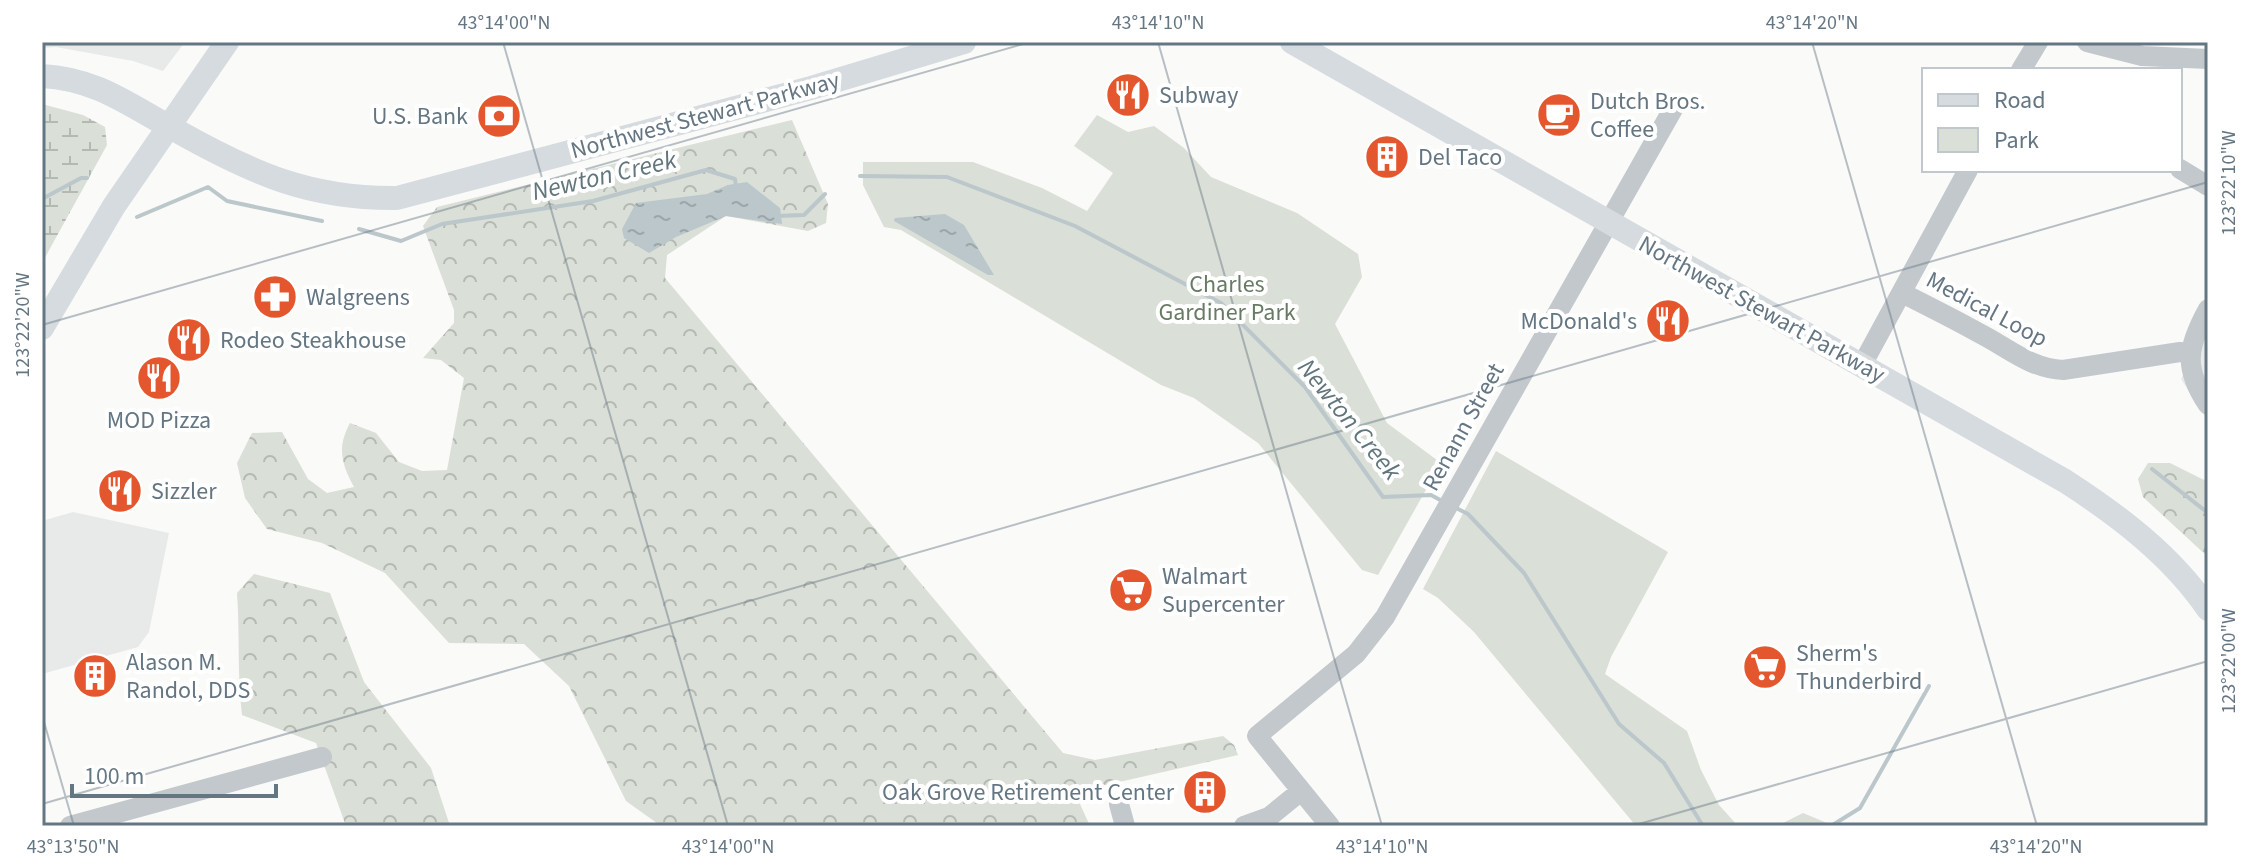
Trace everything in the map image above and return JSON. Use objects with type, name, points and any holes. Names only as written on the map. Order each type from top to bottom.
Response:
[{"type":"main road","points":[[42,328],[114,206],[227,42]]},
{"type":"main road","name":"Northwest Stewart Parkway","points":[[42,76],[89,84],[111,92],[251,170],[290,185],[341,196],[397,198],[811,88],[964,42]]},
{"type":"main road","name":"Northwest Stewart Parkway","points":[[1292,42],[2095,500],[2149,544],[2205,599]]},
{"type":"street","points":[[2022,68],[2038,42]]},
{"type":"street","points":[[2087,42],[2142,56],[2208,59]]},
{"type":"street","name":"Renann Street","points":[[1301,791],[1257,736],[1356,654],[1385,617],[1673,109]]},
{"type":"street","points":[[2182,170],[2208,186]]},
{"type":"street","points":[[1862,365],[1973,172]]},
{"type":"street","name":"Medical Loop","points":[[1902,293],[2048,370],[2190,353]]},
{"type":"street","points":[[2208,309],[2198,326],[2190,353],[2192,375],[2208,405]]},
{"type":"street","points":[[70,826],[322,757]]},
{"type":"street","points":[[1244,826],[1269,817],[1301,791],[1330,826]]},
{"type":"street","points":[[1119,804],[1125,826]]},
{"type":"shaded area","points":[[42,42],[185,42],[163,71],[133,61],[56,47],[42,48]]},
{"type":"shaded area","points":[[2208,327],[2208,421],[2181,379]]},
{"type":"shaded area","points":[[73,512],[169,533],[149,632],[138,647],[42,674],[42,521]]},
{"type":"green space","points":[[42,104],[83,115],[105,127],[107,145],[42,263]]},
{"type":"green space","name":"Charles Gardiner Park","points":[[1097,115],[1128,132],[1154,126],[1184,148],[1211,177],[1297,213],[1358,254],[1362,277],[1335,324],[1387,423],[1441,463],[1378,575],[1362,570],[1258,443],[1194,398],[1161,385],[901,230],[884,227],[863,185],[863,162],[973,162],[1042,188],[1087,211],[1113,173],[1074,146]]},
{"type":"green space","points":[[792,120],[828,204],[826,223],[808,231],[726,216],[667,255],[665,278],[1063,753],[1095,760],[1223,736],[1234,745],[1238,755],[1084,790],[1080,804],[1090,826],[661,826],[626,801],[569,686],[524,644],[449,643],[385,573],[322,543],[267,529],[245,498],[237,463],[252,433],[282,432],[308,479],[327,493],[354,487],[342,455],[343,440],[350,423],[376,433],[399,462],[422,471],[447,470],[464,378],[441,360],[423,358],[454,323],[454,310],[423,226],[437,207]]},
{"type":"green space","points":[[1496,451],[1668,552],[1611,657],[1605,674],[1687,731],[1701,770],[1719,805],[1738,826],[1636,826],[1474,632],[1438,598],[1423,589]]},
{"type":"green space","points":[[2148,463],[2170,463],[2208,482],[2208,557],[2143,497],[2138,479]]},
{"type":"green space","points":[[254,574],[330,593],[364,682],[431,768],[450,826],[346,826],[316,743],[242,715],[237,593]]},
{"type":"green space","points":[[1803,813],[1834,826],[1777,826]]},
{"type":"water","points":[[747,182],[780,208],[782,224],[726,216],[676,237],[649,253],[624,238],[622,229],[636,203],[707,194],[728,185]]},
{"type":"water","points":[[945,214],[964,225],[994,275],[988,275],[894,221],[895,218]]},
{"type":"waterway","name":"Newton Creek","points":[[359,229],[401,241],[442,224],[593,201],[706,170],[735,179],[736,187]]},
{"type":"waterway","name":"Newton Creek","points":[[860,176],[947,177],[1075,226],[1221,303],[1305,387],[1383,497],[1431,495],[1442,501]]},
{"type":"waterway","name":"Newton Creek","points":[[42,199],[81,178],[87,178]]},
{"type":"waterway","name":"Newton Creek","points":[[137,217],[208,187],[227,201],[322,221]]},
{"type":"waterway","name":"Newton Creek","points":[[776,216],[804,215],[825,194]]},
{"type":"waterway","points":[[2152,469],[2208,513]]},
{"type":"waterway","name":"Newton Creek","points":[[1454,507],[1468,514],[1524,573],[1619,724],[1664,763],[1703,826]]},
{"type":"waterway","points":[[1831,826],[1860,808],[1929,686]]},
{"type":"place","name":"Subway","points":[[1128,95]]},
{"type":"place","name":"Dutch Bros. Coffee","points":[[1559,115]]},
{"type":"place","name":"U.S. Bank","points":[[499,116]]},
{"type":"place","name":"Del Taco","points":[[1387,157]]},
{"type":"place","name":"Walgreens","points":[[275,297]]},
{"type":"place","name":"McDonald's","points":[[1668,321]]},
{"type":"place","name":"Rodeo Steakhouse","points":[[189,340]]},
{"type":"place","name":"MOD Pizza","points":[[159,378]]},
{"type":"place","name":"Sizzler","points":[[120,491]]},
{"type":"place","name":"Walmart Supercenter","points":[[1131,590]]},
{"type":"place","name":"Sherm's Thunderbird","points":[[1765,667]]},
{"type":"place","name":"Alason M. Randol, DDS","points":[[95,676]]},
{"type":"place","name":"Oak Grove Retirement Center","points":[[1205,792]]}]
